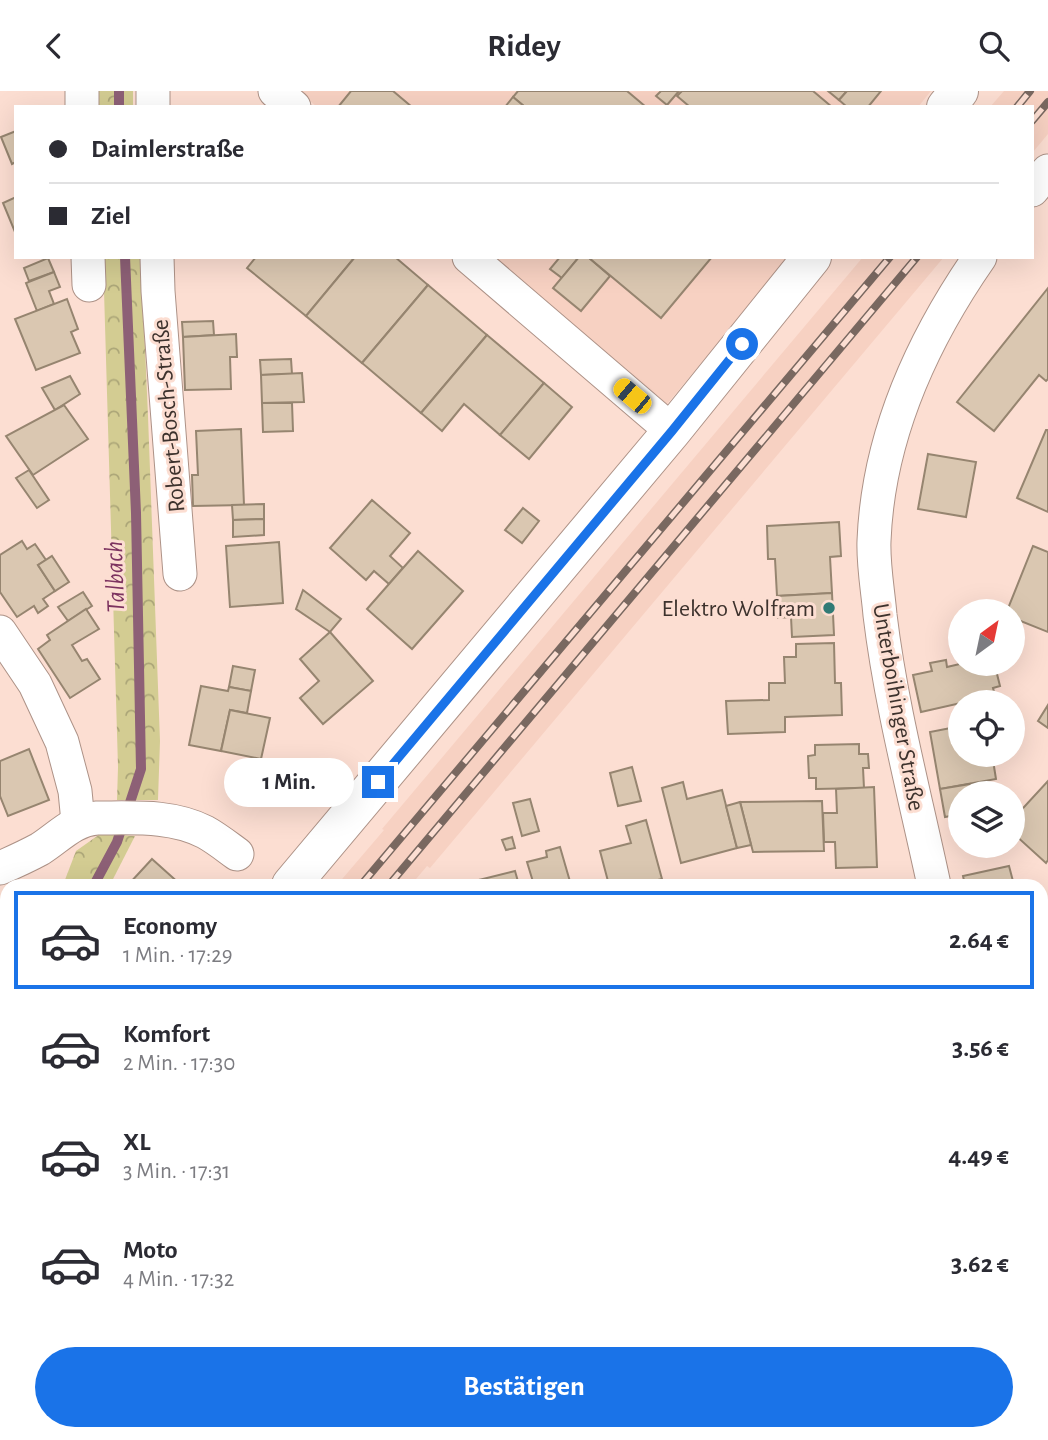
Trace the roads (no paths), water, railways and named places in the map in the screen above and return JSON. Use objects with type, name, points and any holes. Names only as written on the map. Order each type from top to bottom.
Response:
[{"type":"main road","points":[[948,105],[959,91]]},
{"type":"main road","points":[[296,879],[672,431],[810,259]]},
{"type":"street","points":[[275,91],[291,105]]},
{"type":"street","points":[[1034,188],[1048,171]]},
{"type":"street","name":"Robert-Bosch-Straße","points":[[157,259],[180,574]]},
{"type":"street","points":[[472,259],[672,431]]},
{"type":"street","name":"Unterboihinger Straße","points":[[933,879],[885,657],[874,542],[881,479],[905,393],[937,327],[979,259]]},
{"type":"street","points":[[0,632],[34,684],[62,742],[75,791],[78,822]]},
{"type":"street","points":[[0,868],[43,847],[78,822],[88,819],[167,819],[192,826],[237,854]]},
{"type":"waterway","name":"Talbach","points":[[119,91],[119,105]]},
{"type":"waterway","name":"Talbach","points":[[97,879],[117,842],[141,769],[136,513],[125,259]]},
{"type":"railway","points":[[1019,105],[1030,91]]},
{"type":"railway","points":[[1034,119],[1048,102]]},
{"type":"railway","points":[[366,879],[888,259]]},
{"type":"railway","points":[[394,879],[915,259]]},
{"type":"place","name":"Elektro Wolfram","points":[[829,608]]}]
